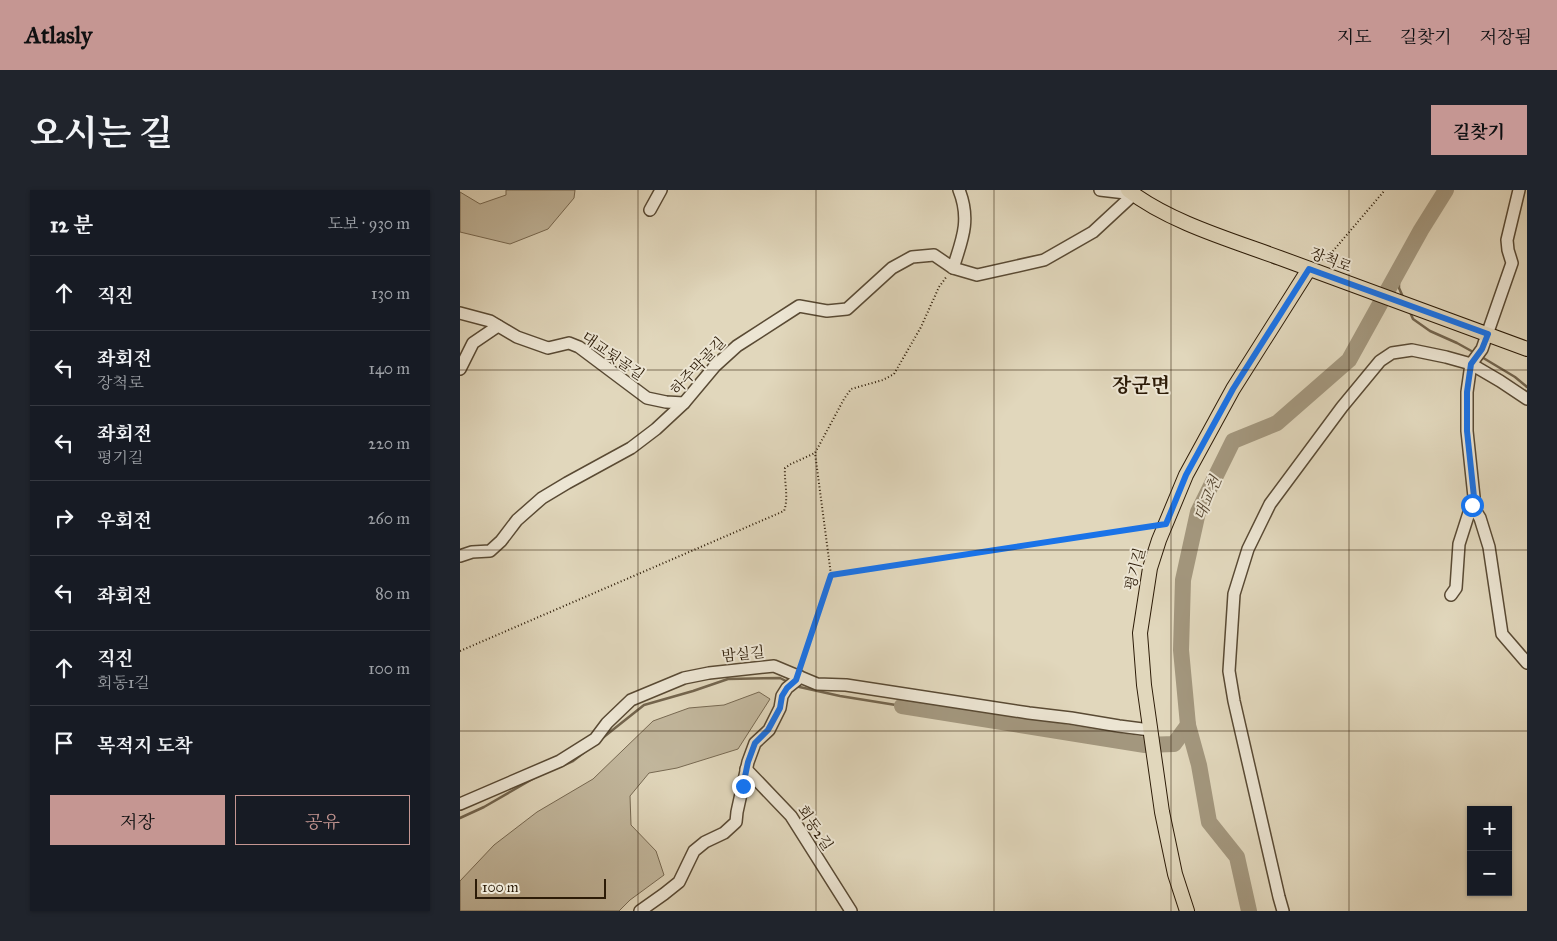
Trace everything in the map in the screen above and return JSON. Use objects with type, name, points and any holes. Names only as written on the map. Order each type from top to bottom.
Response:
[{"type":"main road","name":"장척로","points":[[1131,192],[1158,209],[1188,223],[1315,272],[1527,349]]},
{"type":"main road","name":"평기길","points":[[1187,911],[1175,874],[1162,812],[1151,739],[1140,633],[1150,568],[1186,475],[1233,389],[1315,272]]},
{"type":"street","points":[[650,210],[661,190]]},
{"type":"street","points":[[953,268],[965,233],[965,203],[960,190]]},
{"type":"street","points":[[1100,190],[1131,192]]},
{"type":"street","points":[[1451,594],[1456,588],[1458,544],[1474,497],[1467,431],[1467,392],[1473,362],[1482,349],[1484,332],[1512,263],[1507,240],[1519,190]]},
{"type":"street","name":"하주막골길","points":[[460,556],[472,552],[490,551],[502,541],[517,520],[542,498],[567,482],[631,448],[656,429],[684,403],[716,366],[737,346],[799,306],[827,311],[847,309],[892,268],[912,257],[934,255],[953,268],[977,275],[1044,260],[1093,232],[1131,192]]},
{"type":"street","name":"대교뒷골길","points":[[460,313],[490,321],[517,337],[548,348],[568,343],[579,347],[647,398],[684,403]]},
{"type":"street","points":[[460,369],[472,343],[498,326]]},
{"type":"street","points":[[1283,911],[1234,701],[1230,670],[1234,594],[1248,549],[1270,504],[1342,407],[1380,361],[1392,353],[1412,350],[1473,362],[1527,399]]},
{"type":"street","points":[[1472,505],[1480,518],[1489,546],[1502,634],[1527,663]]},
{"type":"street","name":"밤실길","points":[[460,804],[560,762],[595,739],[607,723],[631,700],[684,678],[709,672],[774,666],[817,684],[846,685],[1029,714],[1071,718],[1118,726],[1151,739]]},
{"type":"street","points":[[640,911],[679,882],[694,851],[705,842],[724,833],[736,822],[746,769],[755,743],[768,730],[780,708],[782,696],[797,677]]},
{"type":"street","name":"회동2길","points":[[746,769],[791,816],[851,911]]},
{"type":"path","points":[[1315,272],[1385,190]]},
{"type":"path","points":[[797,677],[831,575],[815,453],[851,389],[883,380],[894,374],[921,328],[939,287],[953,268]]},
{"type":"path","points":[[460,651],[784,511],[786,504],[785,468],[815,453]]},
{"type":"path","points":[[831,575],[1166,524]]},
{"type":"shaded area","points":[[506,190],[575,190],[574,198],[548,229],[510,244],[460,232],[460,192],[480,204],[506,195]]},
{"type":"shaded area","points":[[759,692],[770,699],[738,749],[677,768],[649,773],[630,796],[631,825],[656,851],[664,875],[630,900],[619,911],[460,911],[460,881],[494,845],[537,812],[593,779],[653,721],[689,708],[724,705]]},
{"type":"waterway","name":"대교천","points":[[1249,911],[1237,857],[1209,822],[1199,765],[1188,725],[1181,650],[1183,580],[1198,512],[1233,441],[1277,423],[1349,360],[1421,230],[1446,190]]},
{"type":"waterway","points":[[1399,270],[1399,288],[1403,297]]},
{"type":"waterway","points":[[1410,312],[1413,319],[1430,331],[1475,353]]},
{"type":"waterway","points":[[1480,356],[1515,377],[1527,387]]},
{"type":"waterway","points":[[600,740],[644,705],[728,679],[780,678],[788,682]]},
{"type":"waterway","points":[[795,686],[840,696],[902,706]]},
{"type":"waterway","points":[[902,706],[1145,745],[1174,744],[1188,725]]},
{"type":"waterway","points":[[564,765],[586,751]]},
{"type":"waterway","points":[[460,818],[484,807],[536,777]]},
{"type":"district","name":"장군면","points":[[1141,385]]},
{"type":"route","points":[[743,786],[748,762],[755,743],[768,730],[780,708],[782,696],[787,688],[796,680],[831,575],[1166,524],[1186,475],[1233,389],[1309,269],[1488,334],[1482,349],[1471,364],[1467,392],[1467,431],[1474,497],[1472,505]]}]
